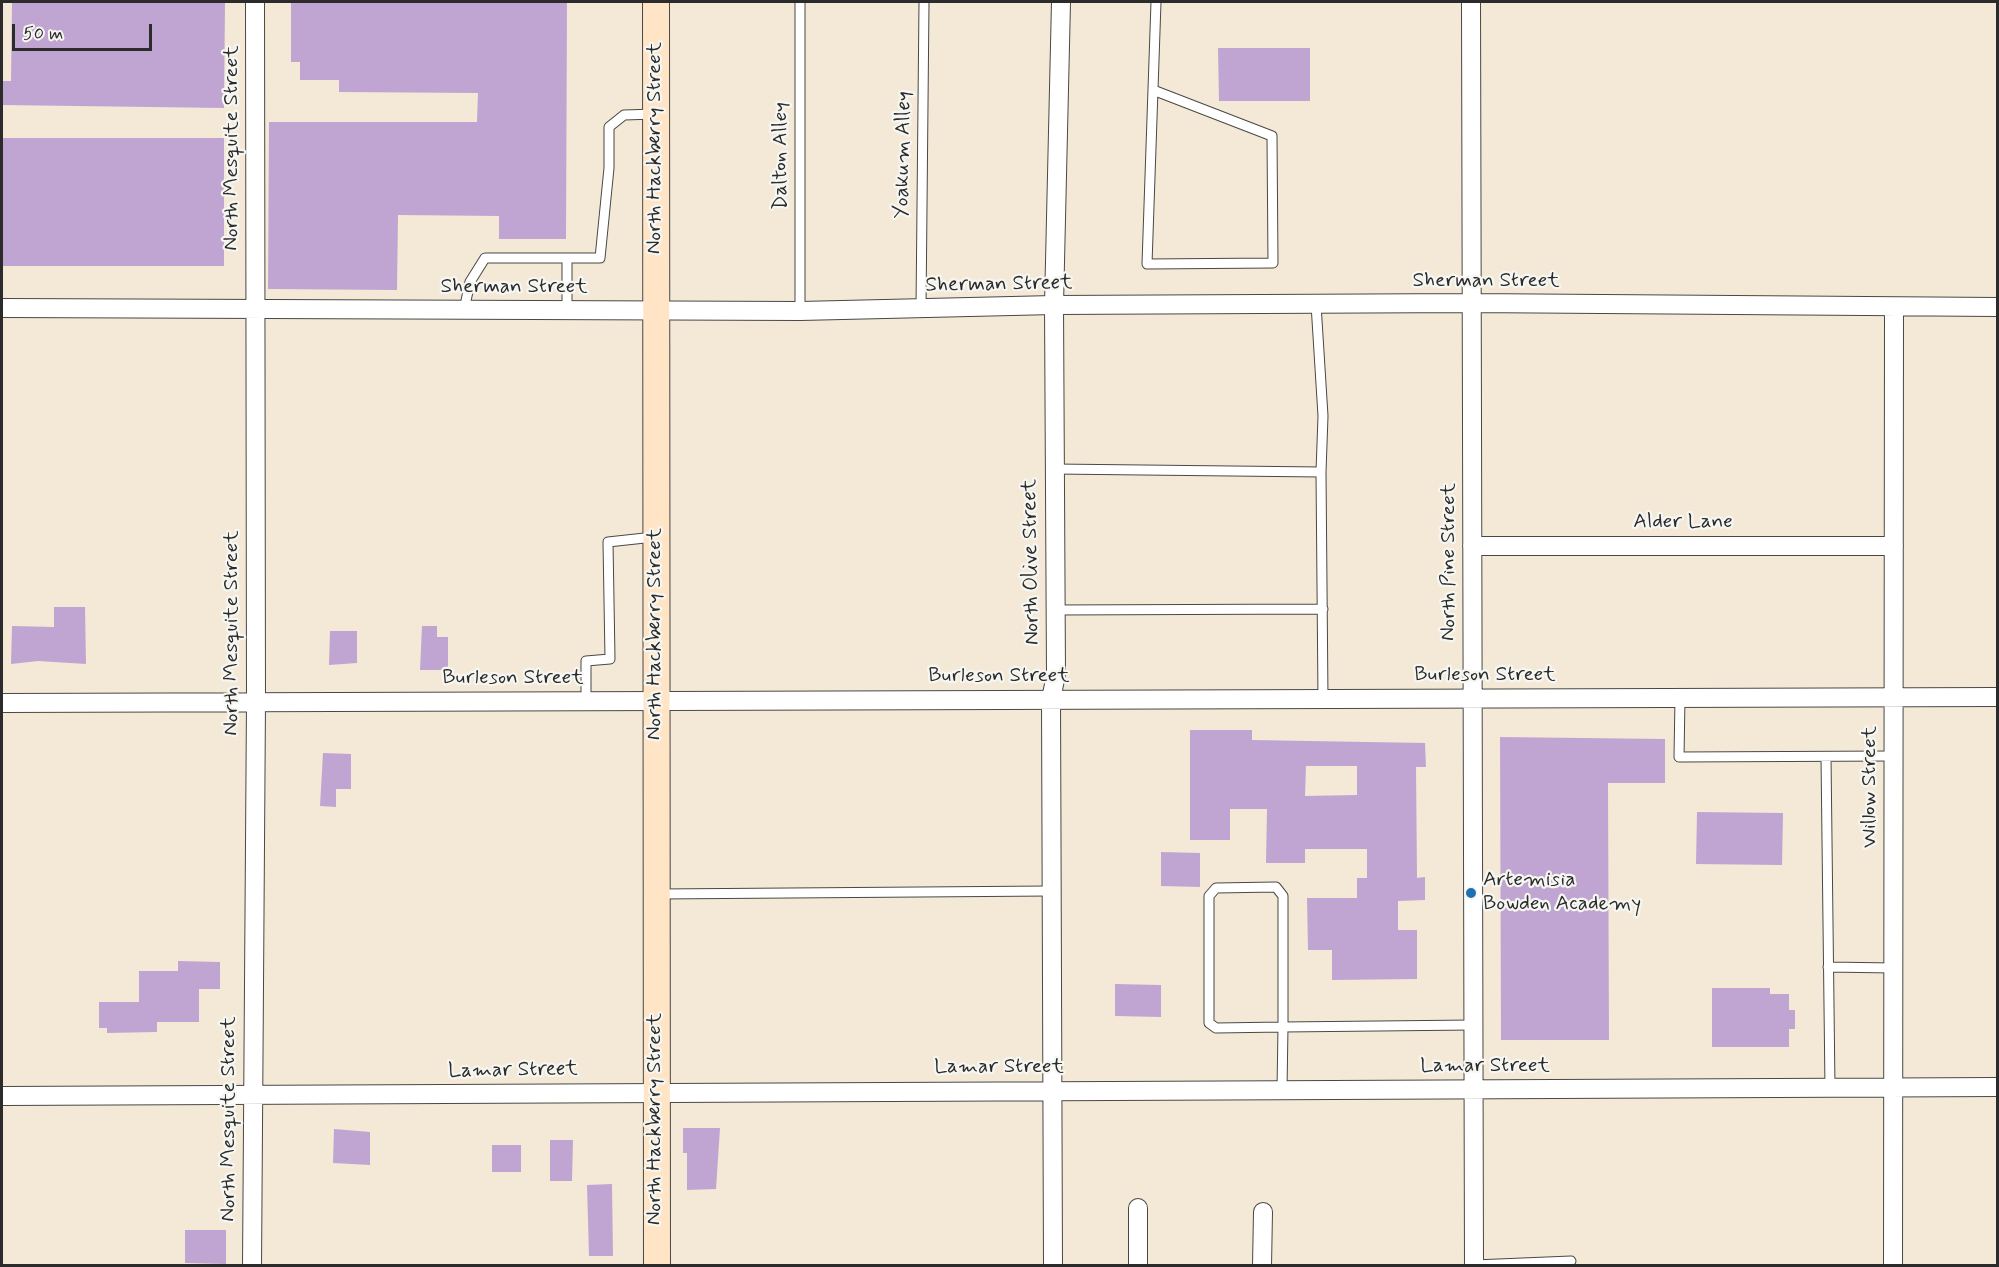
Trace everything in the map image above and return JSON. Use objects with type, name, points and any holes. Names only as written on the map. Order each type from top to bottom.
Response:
[{"type":"main road","name":"North Hackberry Street","points":[[656,2],[657,1266]]},
{"type":"street","name":"North Mesquite Street","points":[[252,1266],[256,702],[255,2]]},
{"type":"street","name":"North Olive Street","points":[[1053,1266],[1051,699],[1056,675],[1054,305],[1061,2]]},
{"type":"street","name":"North Pine Street","points":[[1471,2],[1474,1265]]},
{"type":"street","name":"Sherman Street","points":[[2,308],[800,311],[1054,305],[1470,303],[1998,307]]},
{"type":"street","name":"Willow Street","points":[[1893,1266],[1894,308]]},
{"type":"street","name":"Alder Lane","points":[[1472,546],[1894,546]]},
{"type":"street","name":"Burleson Street","points":[[2,703],[1998,697]]},
{"type":"street","name":"Lamar Street","points":[[2,1096],[1998,1087]]},
{"type":"street","points":[[1138,1208],[1138,1266]]},
{"type":"street","points":[[1262,1266],[1263,1212]]},
{"type":"lane","name":"Dalton Alley","points":[[800,2],[800,311]]},
{"type":"lane","name":"Yoakum Alley","points":[[921,309],[924,2]]},
{"type":"lane","points":[[1153,90],[1272,136],[1273,263],[1147,264],[1156,2]]},
{"type":"lane","points":[[464,310],[470,282],[485,258],[600,258],[609,168],[609,127],[624,115],[656,114]]},
{"type":"lane","points":[[567,258],[567,311]]},
{"type":"lane","points":[[1316,304],[1323,416],[1321,472],[1323,699]]},
{"type":"lane","points":[[1054,469],[1321,472]]},
{"type":"lane","points":[[585,701],[586,661],[610,659],[608,542],[656,537]]},
{"type":"lane","points":[[1055,610],[1323,609]]},
{"type":"lane","points":[[1680,698],[1679,757],[1893,756]]},
{"type":"lane","points":[[1826,757],[1830,1088]]},
{"type":"lane","points":[[1282,1090],[1283,1027],[1283,896],[1276,887],[1216,888],[1209,896],[1209,1023],[1216,1028],[1283,1027],[1473,1025]]},
{"type":"lane","points":[[656,894],[1050,891]]},
{"type":"lane","points":[[1828,967],[1893,968]]},
{"type":"lane","points":[[1474,1265],[1571,1261]]},
{"type":"building","points":[[12,2],[225,2],[224,108],[2,105],[2,81],[11,81]]},
{"type":"building","points":[[291,2],[567,2],[566,239],[499,239],[499,216],[398,215],[397,290],[268,289],[269,122],[477,122],[478,93],[339,92],[339,80],[300,80],[300,62],[291,62]]},
{"type":"building","points":[[1218,48],[1310,48],[1310,101],[1219,101]]},
{"type":"building","points":[[2,138],[224,138],[224,266],[2,266]]},
{"type":"building","points":[[54,607],[85,607],[86,664],[38,661],[11,664],[12,626],[54,627]]},
{"type":"building","points":[[422,626],[437,626],[437,637],[448,637],[448,670],[420,670]]},
{"type":"building","points":[[330,631],[357,631],[357,663],[329,665]]},
{"type":"building","points":[[1190,730],[1252,730],[1252,740],[1425,743],[1426,767],[1416,767],[1417,878],[1425,877],[1425,900],[1398,901],[1398,930],[1417,930],[1417,979],[1332,980],[1332,950],[1308,950],[1307,898],[1357,898],[1357,878],[1367,878],[1367,849],[1305,849],[1305,863],[1266,863],[1267,809],[1230,809],[1230,840],[1190,840]],"holes":[[[1306,766],[1357,766],[1357,795],[1305,796]]]},
{"type":"building","points":[[1500,737],[1665,739],[1665,783],[1608,783],[1609,1040],[1501,1040]]},
{"type":"building","points":[[323,753],[351,754],[351,789],[336,789],[336,807],[320,806]]},
{"type":"building","points":[[1697,812],[1783,813],[1782,865],[1696,864]]},
{"type":"building","points":[[1161,852],[1200,853],[1200,887],[1161,886]]},
{"type":"building","points":[[178,961],[220,962],[220,989],[199,989],[199,1022],[157,1022],[157,1032],[107,1033],[107,1028],[99,1028],[99,1002],[139,1002],[139,971],[178,971]]},
{"type":"building","points":[[1115,984],[1161,985],[1161,1017],[1115,1016]]},
{"type":"building","points":[[1712,988],[1770,988],[1770,994],[1789,994],[1789,1010],[1795,1010],[1795,1029],[1789,1029],[1789,1047],[1712,1047]]},
{"type":"building","points":[[683,1128],[720,1128],[716,1189],[687,1190],[687,1153],[683,1153]]},
{"type":"building","points":[[334,1129],[370,1132],[370,1165],[333,1163]]},
{"type":"building","points":[[550,1140],[573,1140],[572,1181],[550,1181]]},
{"type":"building","points":[[492,1145],[521,1145],[521,1172],[492,1172]]},
{"type":"building","points":[[612,1184],[613,1256],[589,1256],[587,1185]]},
{"type":"building","points":[[185,1230],[226,1230],[226,1264],[185,1263]]},
{"type":"place","name":"Artemisia Bowden Academy","points":[[1471,893]]}]
